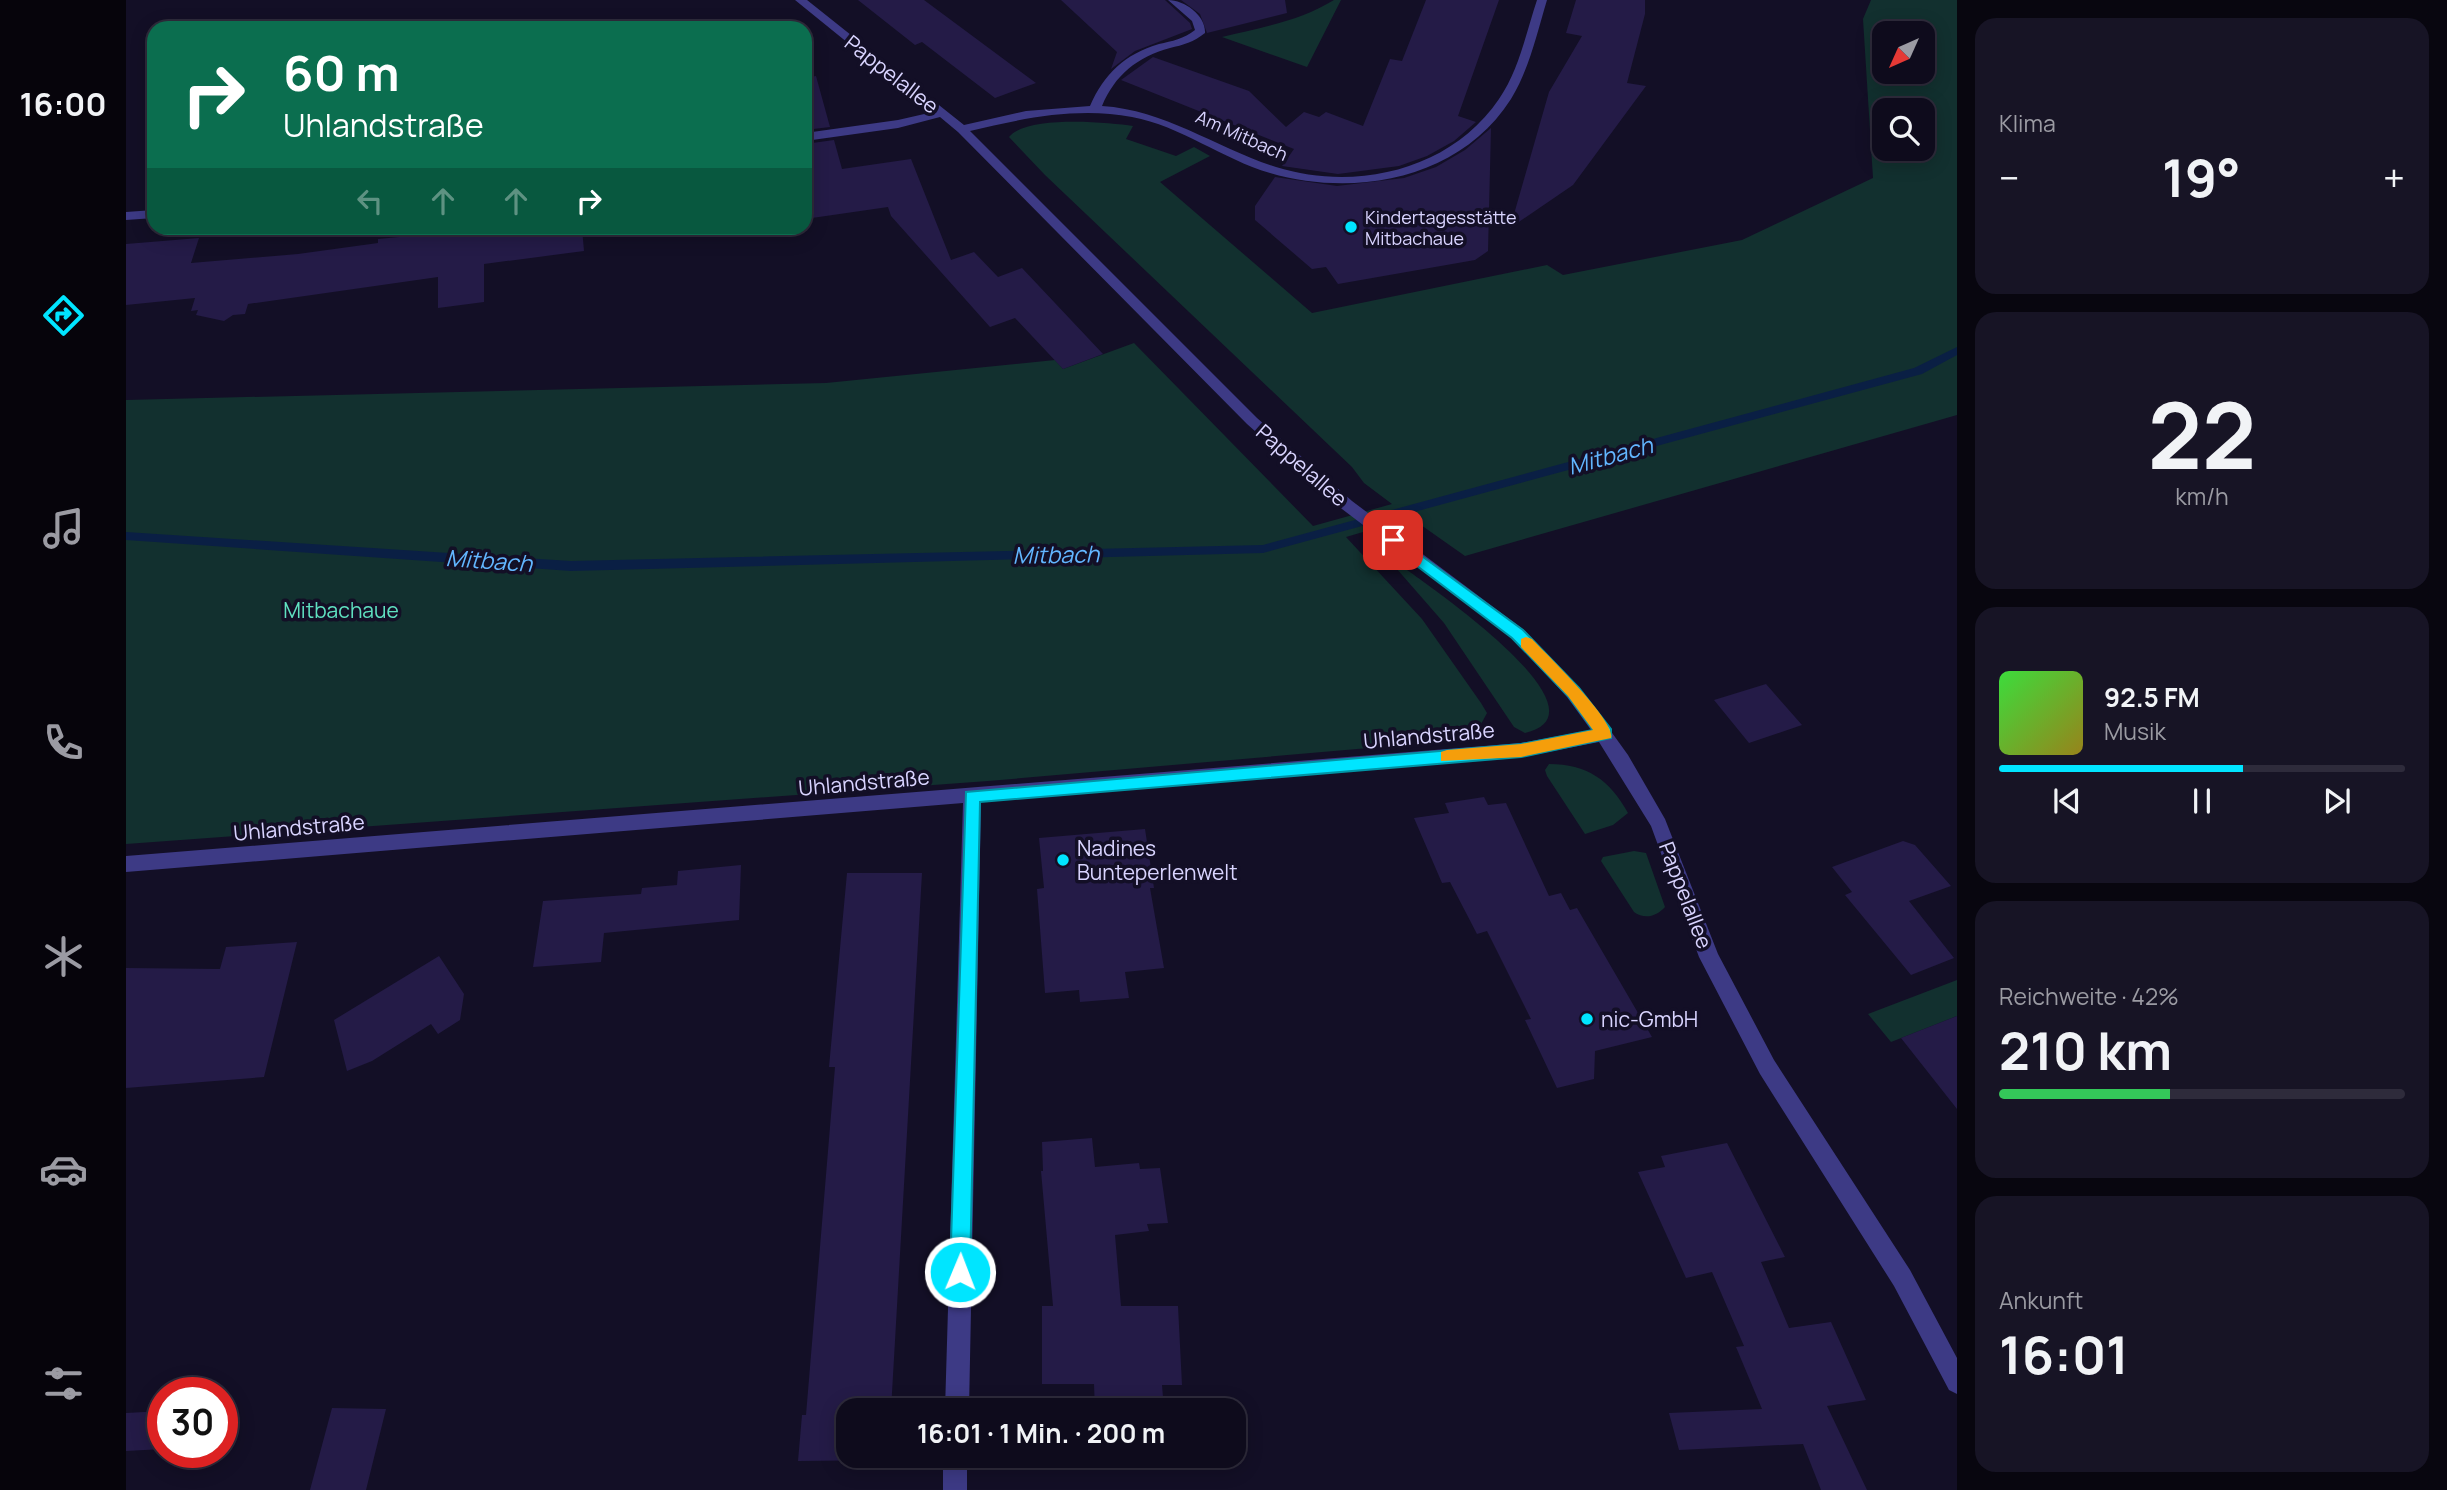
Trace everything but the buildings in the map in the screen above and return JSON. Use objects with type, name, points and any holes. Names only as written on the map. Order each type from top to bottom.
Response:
[{"type":"street","name":"Pappelallee","points":[[800,0],[962,129],[1243,413],[1358,514],[1518,634],[1573,692],[1605,734],[1658,824],[1709,957],[1740,1017],[1799,1120],[1902,1278],[1957,1382]]},
{"type":"street","points":[[1094,111],[1104,85],[1127,63],[1158,48],[1187,40],[1201,31],[1197,20],[1173,0]]},
{"type":"street","name":"Am Mitbach","points":[[962,129],[1040,113],[1094,111],[1133,114],[1168,122],[1252,162],[1298,177],[1351,180],[1398,175],[1448,153],[1493,116],[1520,69],[1542,0]]},
{"type":"street","points":[[812,136],[898,124],[942,113]]},
{"type":"street","points":[[126,216],[147,214]]},
{"type":"street","name":"Uhlandstraße","points":[[126,864],[1521,750],[1605,734]]},
{"type":"street","points":[[957,1398],[972,796]]},
{"type":"street","points":[[955,1490],[956,1468]]},
{"type":"green space","points":[[1334,0],[1341,0],[1307,67],[1222,37],[1294,19]]},
{"type":"green space","name":"Mitbachaue","points":[[1871,0],[1957,0],[1957,415],[1465,556],[1411,518],[1346,537],[1422,619],[1481,703],[1487,713],[1473,739],[988,781],[126,844],[126,400],[826,383],[1055,360],[1063,369],[1134,343],[1313,526],[1392,504],[1364,483],[1352,467],[1045,175],[1009,137],[1018,130],[1049,123],[1121,124],[1133,126],[1126,139],[1176,156],[1194,147],[1210,156],[1160,182],[1312,313],[1547,265],[1563,275],[1742,240],[1873,178],[1863,19]]},
{"type":"green space","points":[[1400,565],[1442,595],[1505,647],[1531,675],[1547,700],[1547,720],[1525,733],[1514,727],[1444,623],[1396,568]]},
{"type":"green space","points":[[1549,764],[1575,767],[1596,776],[1613,791],[1628,813],[1613,825],[1585,834],[1547,776],[1545,770]]},
{"type":"green space","points":[[1634,851],[1646,853],[1665,907],[1651,916],[1634,912],[1601,861],[1603,857]]},
{"type":"green space","points":[[1957,980],[1957,1016],[1891,1042],[1868,1014]]},
{"type":"waterway","name":"Mitbach","points":[[126,536],[571,566],[1263,549],[1918,371],[1957,350]]},
{"type":"slow traffic","points":[[1447,756],[1521,750],[1605,734],[1573,692],[1526,643]]},
{"type":"place","name":"Kindertagesstätte Mitbachaue","points":[[1351,227]]},
{"type":"place","name":"Nadines Bunteperlenwelt","points":[[1063,860]]},
{"type":"place","name":"nic-GmbH","points":[[1587,1019]]},
{"type":"route","points":[[960,1272],[972,796],[1521,750],[1605,734],[1573,692],[1518,634],[1393,540]]}]
